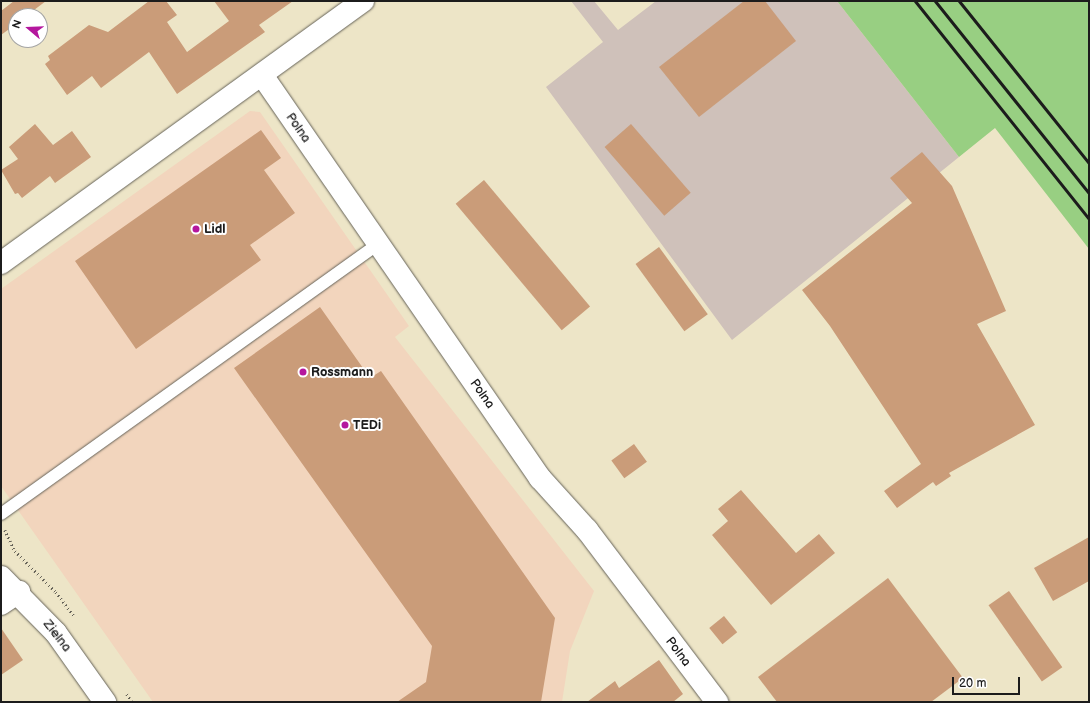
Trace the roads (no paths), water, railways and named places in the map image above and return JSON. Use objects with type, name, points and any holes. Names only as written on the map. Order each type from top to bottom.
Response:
[{"type":"street","points":[[1,263],[262,76],[363,1]]},
{"type":"street","name":"Polna","points":[[262,76],[540,478],[587,530],[717,702]]},
{"type":"street","name":"Zielna","points":[[1,576],[10,598],[56,633],[105,702]]},
{"type":"lane","points":[[1,514],[378,244]]},
{"type":"railway","points":[[915,1],[1089,219]]},
{"type":"railway","points":[[935,1],[1089,193]]},
{"type":"railway","points":[[959,1],[1089,163]]},
{"type":"place","name":"Lidl","points":[[196,229]]},
{"type":"place","name":"Rossmann","points":[[303,372]]},
{"type":"place","name":"TEDi","points":[[345,425]]}]
